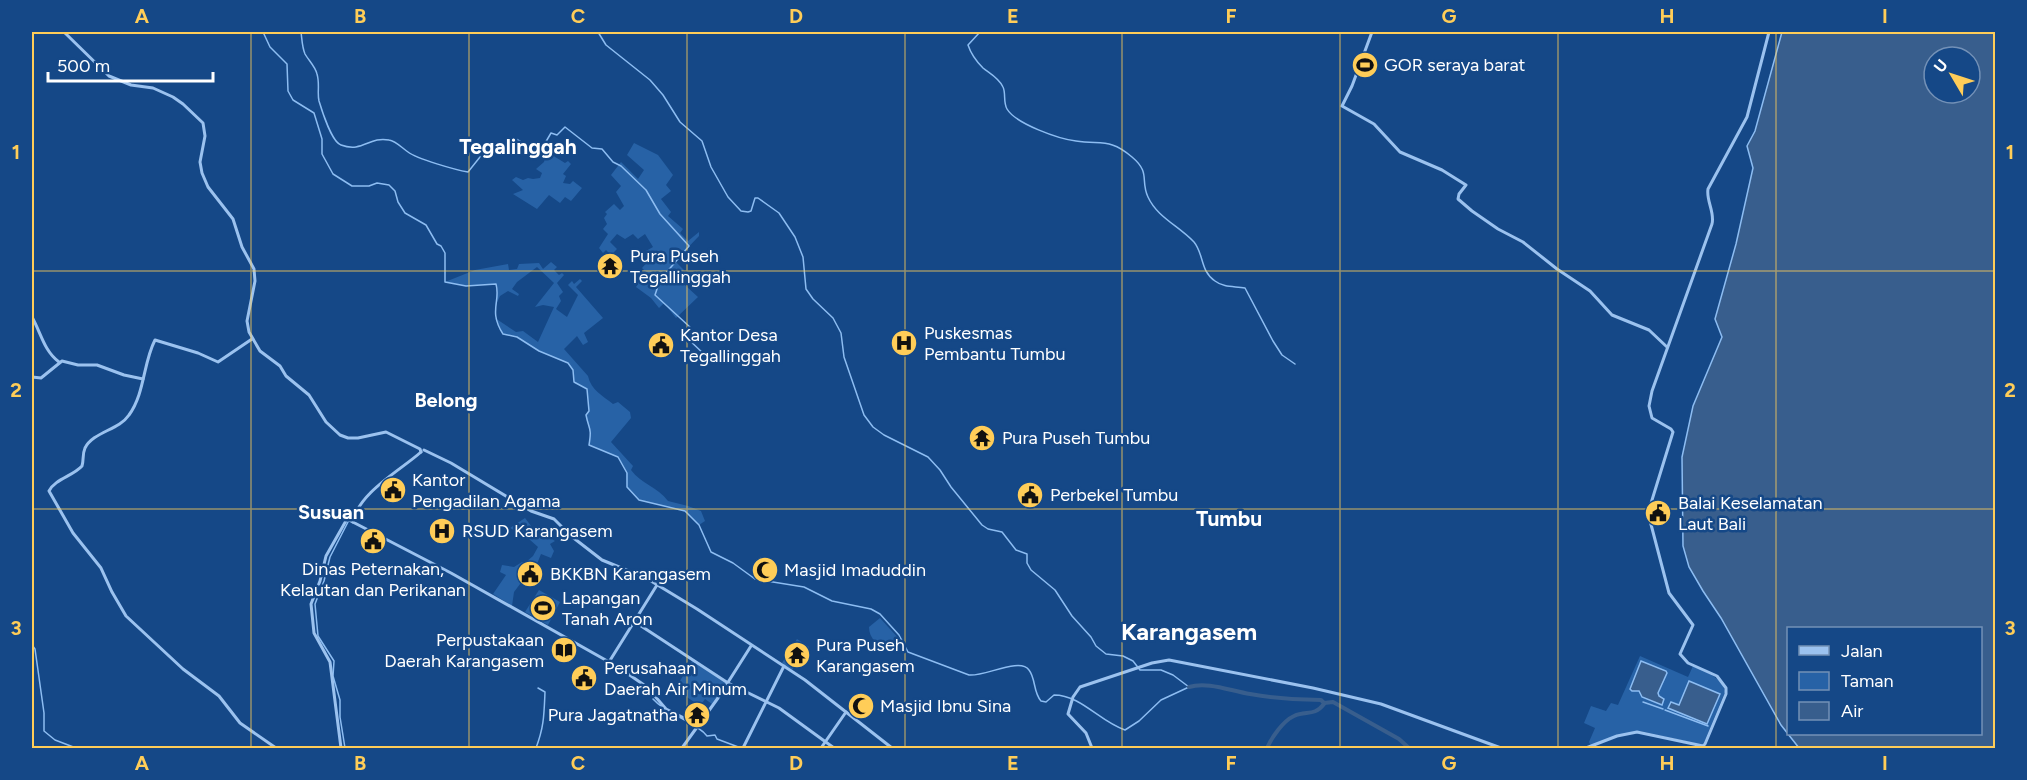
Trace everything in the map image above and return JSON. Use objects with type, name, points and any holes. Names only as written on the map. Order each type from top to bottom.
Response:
[{"type":"street","points":[[64,32],[112,78],[139,88],[153,88],[176,99],[203,123],[205,136],[200,162],[206,183],[232,216],[242,247],[255,272],[247,321],[252,339],[264,355],[281,367],[286,376],[309,395],[321,416],[335,432],[352,439],[386,432],[451,463],[531,511],[554,519],[571,536],[603,560],[633,571],[658,584],[784,666],[892,748]]},
{"type":"street","points":[[1372,32],[1342,106],[1374,124],[1400,152],[1442,170],[1466,185],[1458,196],[1460,202],[1498,229],[1523,242],[1566,276],[1590,291],[1614,317],[1649,330],[1666,347]]},
{"type":"street","points":[[1586,748],[1617,736],[1637,732],[1699,747],[1705,744],[1726,694],[1726,688],[1717,676],[1684,659],[1680,654],[1693,625],[1669,593],[1648,513],[1673,434],[1671,429],[1654,420],[1649,406],[1666,347],[1713,224],[1708,189],[1747,117],[1769,32]]},
{"type":"street","points":[[32,318],[47,351],[59,362]]},
{"type":"street","points":[[252,339],[218,362],[201,353],[155,340],[147,358],[143,379],[130,415],[89,442],[83,452],[82,466],[51,487],[50,494],[73,533],[101,568],[126,616],[183,669],[219,696],[240,723],[276,748]]},
{"type":"street","points":[[32,377],[41,378],[59,362],[64,361],[78,365],[94,365],[143,379]]},
{"type":"street","points":[[353,522],[354,516],[382,480],[422,450]]},
{"type":"street","points":[[340,748],[330,662],[314,633],[311,604],[328,552],[346,519],[354,516]]},
{"type":"street","points":[[346,519],[451,573],[609,662],[646,687],[659,702],[672,712],[696,727]]},
{"type":"street","points":[[609,662],[658,584]]},
{"type":"street","points":[[636,622],[728,683],[766,701],[834,748]]},
{"type":"street","points":[[682,748],[751,646]]},
{"type":"street","points":[[1092,748],[1086,732],[1069,716],[1068,708],[1073,697],[1083,685],[1158,661],[1169,660],[1337,693],[1398,710],[1501,748]]},
{"type":"street","points":[[743,748],[784,666]]},
{"type":"street","points":[[821,748],[846,712]]},
{"type":"green space","points":[[634,143],[658,155],[673,175],[666,185],[671,191],[661,199],[671,212],[668,216],[683,229],[680,233],[688,241],[699,232],[699,236],[675,261],[684,270],[676,277],[698,297],[676,318],[664,303],[659,308],[651,298],[636,287],[638,284],[634,280],[651,258],[646,251],[653,247],[645,234],[638,239],[633,234],[625,239],[617,234],[610,242],[617,249],[611,255],[606,250],[603,253],[599,248],[608,234],[603,229],[607,224],[604,218],[607,214],[605,212],[614,204],[620,210],[624,206],[616,192],[621,186],[611,175],[621,162],[638,179],[644,170],[627,155]]},
{"type":"green space","points":[[547,152],[571,164],[563,174],[566,176],[563,183],[570,184],[573,181],[582,188],[571,201],[565,197],[560,203],[549,195],[537,209],[513,194],[523,190],[512,180],[516,177],[523,180],[540,178],[542,173],[536,169],[544,162]]},
{"type":"green space","points":[[551,262],[557,267],[554,270],[559,275],[562,273],[564,275],[557,283],[563,292],[559,296],[561,301],[556,309],[567,317],[578,295],[568,285],[580,279],[582,281],[576,287],[603,318],[584,333],[588,342],[583,345],[577,336],[564,349],[588,376],[598,392],[613,404],[618,402],[630,412],[631,418],[611,442],[633,466],[631,470],[635,475],[668,501],[701,511],[705,521],[699,525],[685,511],[639,500],[627,487],[626,472],[618,457],[589,445],[590,432],[586,415],[589,411],[587,389],[574,382],[573,370],[568,363],[539,351],[517,337],[503,334],[495,318],[516,332],[523,331],[538,342],[554,307],[543,305],[535,307],[554,283],[537,267],[517,282],[512,289],[519,294],[518,296],[508,291],[500,296],[495,307],[498,288],[496,284],[466,286],[445,282],[475,270],[508,264],[509,270],[517,269],[519,264],[539,263],[543,269]]},
{"type":"green space","points":[[525,518],[535,531],[546,531],[545,534],[555,541],[550,544],[554,551],[551,558],[541,554],[537,564],[527,563],[523,580],[514,592],[512,606],[493,594],[506,575],[500,572],[502,565],[514,567],[526,562],[538,547],[529,539],[527,532],[523,535],[510,528]]},
{"type":"green space","name":"Lapangan Tanah Aron","points":[[539,590],[560,602],[548,625],[525,612]]},
{"type":"green space","points":[[880,618],[900,640],[889,648],[875,641],[869,631],[869,627]]},
{"type":"green space","points":[[797,639],[809,647],[792,670],[782,663]]},
{"type":"green space","points":[[1640,656],[1688,677],[1693,666],[1721,682],[1725,692],[1703,745],[1640,731],[1619,735],[1591,746],[1589,742],[1595,728],[1584,723],[1591,706],[1606,711],[1611,703],[1618,705]]},
{"type":"green space","points":[[692,661],[726,684],[712,704],[705,699],[700,706],[675,689]]},
{"type":"water","points":[[1782,32],[1995,32],[1995,748],[1799,748],[1789,735],[1982,735],[1982,627],[1787,627],[1787,733],[1689,567],[1683,546],[1682,457],[1693,406],[1722,337],[1715,319],[1736,244],[1753,168],[1747,146],[1755,131]]},
{"type":"water","points":[[1641,661],[1667,673],[1658,693],[1664,699],[1662,705],[1642,697],[1639,691],[1630,689]]},
{"type":"water","points":[[1689,681],[1720,694],[1707,724],[1668,708],[1671,702],[1679,705]]},
{"type":"waterway","points":[[263,32],[270,47],[287,64],[288,91],[293,100],[314,113],[322,139],[322,154],[333,174],[352,186],[369,186],[377,183],[389,185],[395,191],[398,202],[405,213],[426,225],[437,244],[441,246],[445,253],[445,282],[466,286],[496,284],[496,319],[503,334],[517,337],[539,351],[568,363],[573,370],[574,382],[587,389],[589,411],[586,415],[590,432],[589,445],[618,457],[627,473],[627,487],[639,500],[685,511],[699,525],[711,552],[733,563],[755,579],[804,587],[832,601],[871,609],[880,614],[899,635],[908,652],[969,675],[1010,666],[1024,667],[1029,670],[1041,701],[1046,702],[1054,695],[1073,699],[1125,730],[1139,721],[1161,700],[1189,687],[1173,675],[1161,670],[1140,670],[1133,661],[1123,656],[1106,654],[1096,646],[1055,590],[1031,570],[1027,563],[1027,554],[1016,550],[1002,532],[982,525],[928,457],[873,427],[864,415],[844,357],[841,333],[833,318],[806,289],[803,257],[795,237],[779,213],[758,198],[755,198],[751,211],[741,211],[728,197],[711,167],[702,141],[680,122],[663,95],[650,80],[606,45],[598,32]]},
{"type":"waterway","points":[[301,32],[305,54],[317,74],[318,98],[322,112],[331,132],[341,145],[355,147],[376,140],[389,140],[419,158],[468,172],[480,157],[496,146],[501,147],[516,139],[535,150],[544,145],[551,133],[557,135],[565,127],[592,148],[602,149],[613,162],[621,166],[646,190],[660,214],[689,246],[660,280],[655,295],[691,328],[685,336],[707,357],[705,366]]},
{"type":"waterway","points":[[980,32],[968,45],[969,48],[980,65],[1001,84],[1007,109],[1012,115],[1049,134],[1076,141],[1106,143],[1118,147],[1132,157],[1143,172],[1146,191],[1152,204],[1194,242],[1210,277],[1222,285],[1245,288],[1282,355],[1295,364]]},
{"type":"waterway","points":[[345,748],[340,700],[333,676],[334,661],[318,636],[315,604],[330,557],[348,522]]},
{"type":"waterway","points":[[32,645],[35,649],[44,713],[44,731],[55,740],[76,748]]},
{"type":"waterway","points":[[1189,687],[1203,685],[1267,697],[1333,702],[1399,739],[1409,748]]},
{"type":"waterway","points":[[536,748],[541,734],[545,692],[538,688]]},
{"type":"waterway","points":[[653,699],[666,710],[696,726],[707,736],[715,735],[717,739],[741,748]]},
{"type":"waterway","points":[[1643,702],[1663,709]]},
{"type":"waterway","points":[[1267,748],[1278,730],[1290,718],[1298,714],[1317,711],[1324,704]]},
{"type":"waterway","points":[[1665,710],[1708,726]]},
{"type":"place","name":"GOR seraya barat","points":[[1365,65]]},
{"type":"place","name":"Pura Puseh Tegallinggah","points":[[610,266]]},
{"type":"place","name":"Puskesmas Pembantu Tumbu","points":[[904,343]]},
{"type":"place","name":"Kantor Desa Tegallinggah","points":[[661,345]]},
{"type":"place","name":"Pura Puseh Tumbu","points":[[982,438]]},
{"type":"place","name":"Kantor Pengadilan Agama","points":[[393,490]]},
{"type":"place","name":"Perbekel Tumbu","points":[[1030,495]]},
{"type":"place","name":"Balai Keselamatan Laut Bali","points":[[1658,513]]},
{"type":"place","name":"RSUD Karangasem","points":[[442,531]]},
{"type":"place","name":"Dinas Peternakan, Kelautan dan Perikanan","points":[[373,541]]},
{"type":"place","name":"Masjid Imaduddin","points":[[765,570]]},
{"type":"place","name":"BKKBN Karangasem","points":[[530,574]]},
{"type":"place","name":"Lapangan Tanah Aron","points":[[543,608]]},
{"type":"place","name":"Perpustakaan Daerah Karangasem","points":[[564,650]]},
{"type":"place","name":"Pura Puseh Karangasem","points":[[797,655]]},
{"type":"place","name":"Perusahaan Daerah Air Minum","points":[[584,678]]},
{"type":"place","name":"Masjid Ibnu Sina","points":[[861,706]]},
{"type":"place","name":"Pura Jagatnatha","points":[[697,715]]},
{"type":"district","name":"Tegalinggah","points":[[518,146]]},
{"type":"district","name":"Belong","points":[[446,400]]},
{"type":"district","name":"Susuan","points":[[331,512]]},
{"type":"district","name":"Tumbu","points":[[1229,518]]},
{"type":"district","name":"Karangasem","points":[[1189,631]]}]
